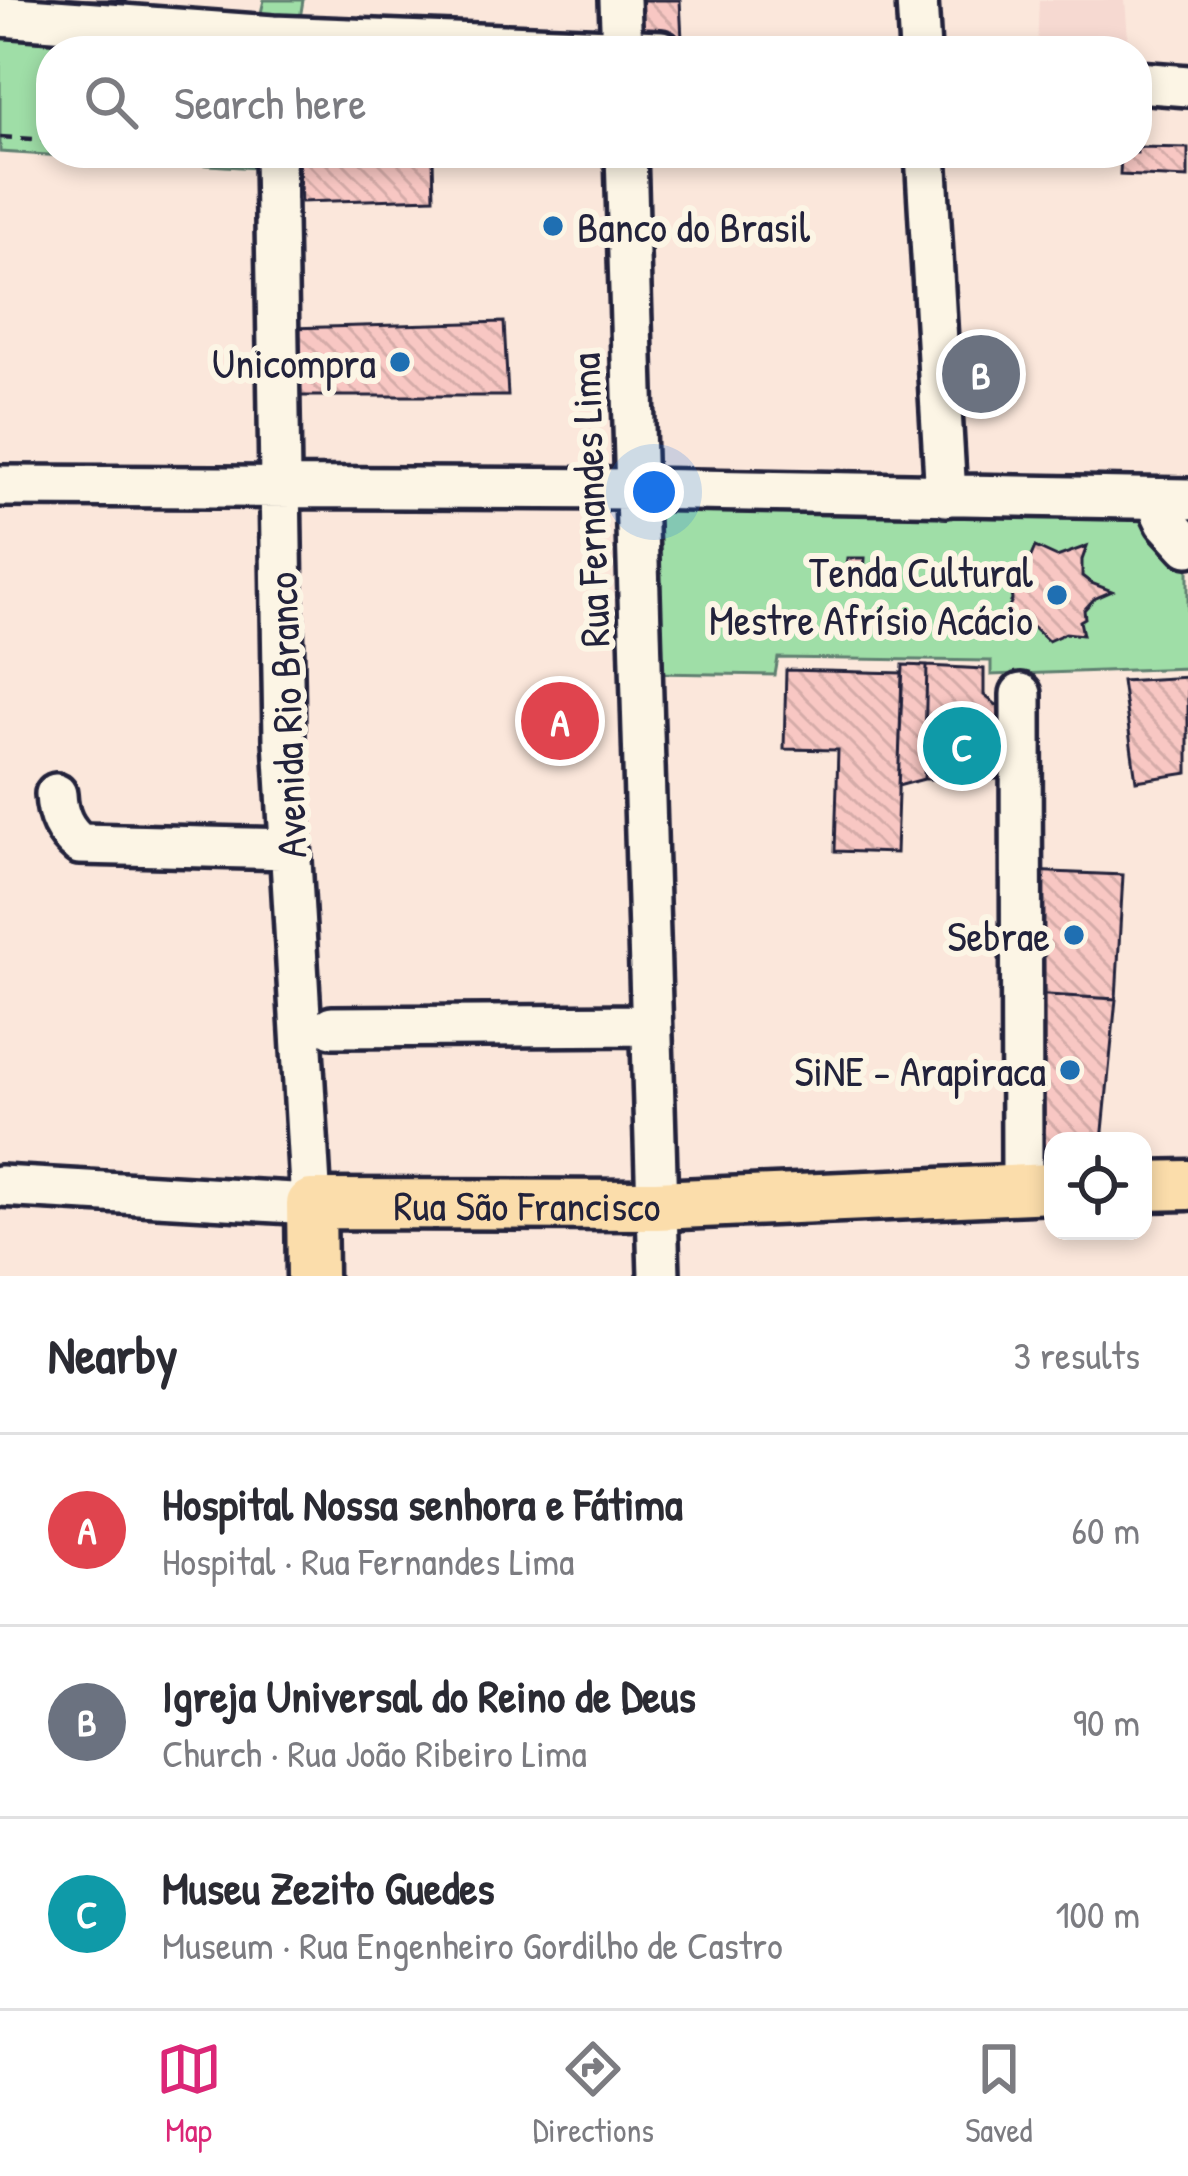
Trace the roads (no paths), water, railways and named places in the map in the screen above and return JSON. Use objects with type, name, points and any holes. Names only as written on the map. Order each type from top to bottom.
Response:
[{"type":"main road","points":[[1152,1186],[1188,1185]]},
{"type":"main road","name":"Rua São Francisco","points":[[311,1204],[656,1204],[1038,1189]]},
{"type":"main road","name":"Avenida Rio Branco","points":[[311,1204],[312,1276]]},
{"type":"street","points":[[620,0],[631,36]]},
{"type":"street","points":[[917,0],[919,36]]},
{"type":"street","points":[[0,16],[396,36]]},
{"type":"street","points":[[1152,83],[1188,86]]},
{"type":"street","name":"Avenida Rio Branco","points":[[275,168],[284,740],[311,1204]]},
{"type":"street","name":"Rua Fernandes Lima","points":[[626,168],[659,1276]]},
{"type":"street","points":[[927,168],[946,496]]},
{"type":"street","points":[[0,486],[637,489],[1171,499],[1166,522],[1188,545]]},
{"type":"street","points":[[1021,694],[1038,1189]]},
{"type":"street","points":[[56,794],[66,832],[80,844],[290,850]]},
{"type":"street","points":[[332,1027],[651,1025]]},
{"type":"street","name":"Rua São Francisco","points":[[0,1186],[311,1204]]},
{"type":"place","name":"Banco do Brasil","points":[[553,226]]},
{"type":"place","name":"Unicompra","points":[[400,362]]},
{"type":"place","name":"Igreja Universal do Reino de Deus","points":[[981,374]]},
{"type":"place","name":"Tenda Cultural Mestre Afrísio Acácio","points":[[1057,595]]},
{"type":"place","name":"Hospital Nossa senhora e Fátima","points":[[560,721]]},
{"type":"place","name":"Museu Zezito Guedes","points":[[962,746]]},
{"type":"place","name":"Sebrae","points":[[1074,935]]},
{"type":"place","name":"SiNE - Arapiraca","points":[[1070,1070]]}]
